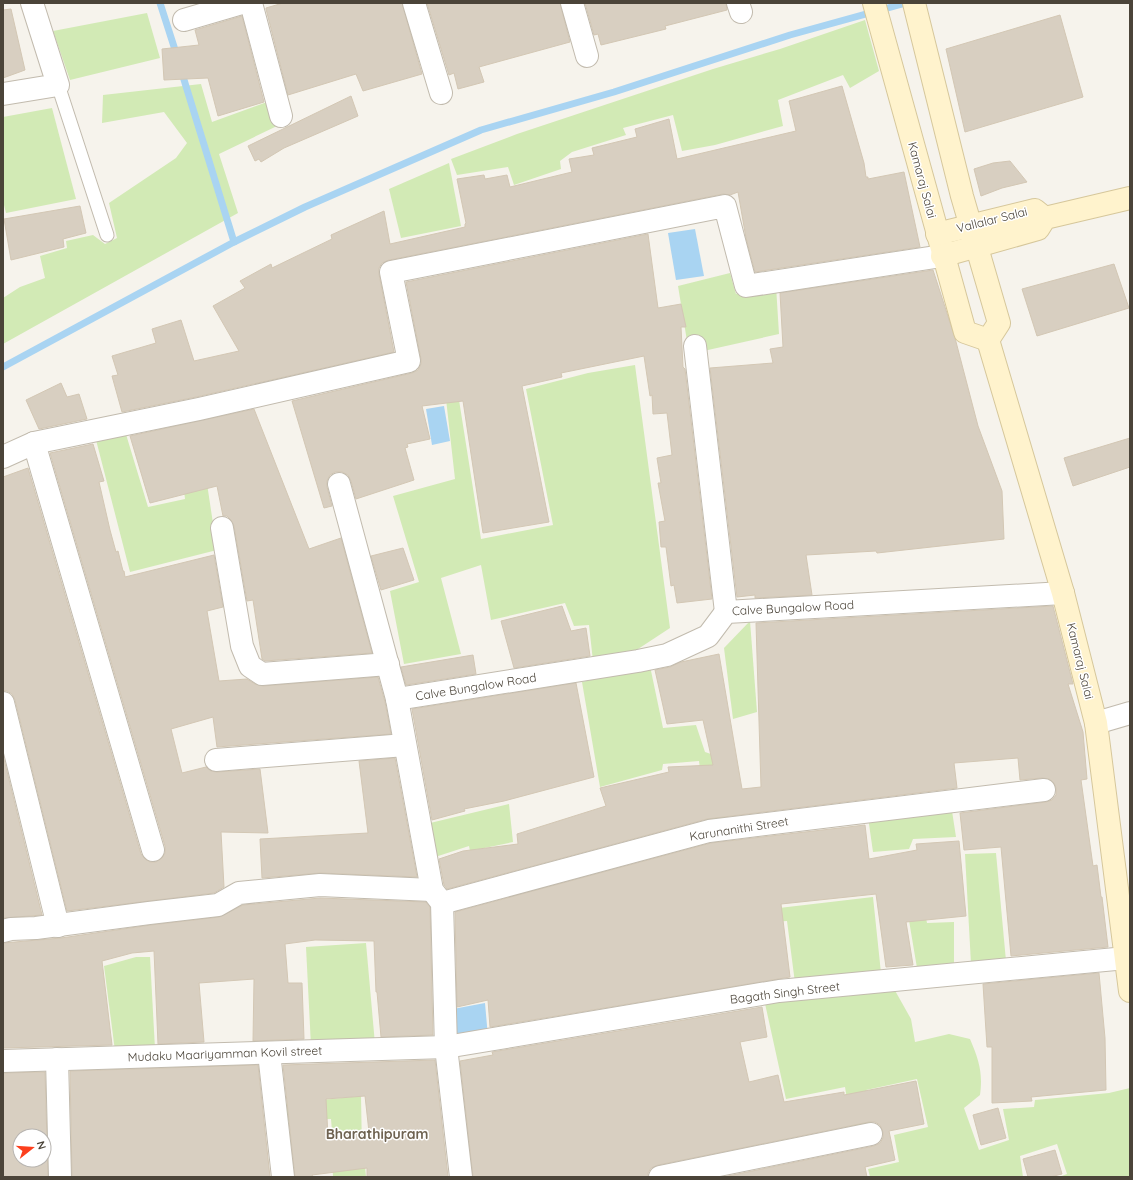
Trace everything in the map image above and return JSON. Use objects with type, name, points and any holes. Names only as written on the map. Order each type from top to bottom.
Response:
[{"type":"main road","name":"Kamaraj Salai","points":[[874,3],[892,74],[964,332],[988,340],[1063,593],[1096,723],[1130,991]]},
{"type":"main road","points":[[914,3],[962,196],[999,323],[988,340]]},
{"type":"main road","name":"Vallalar Salai","points":[[942,256],[1038,229],[1045,218],[1130,198]]},
{"type":"main road","name":"Vallalar Salai","points":[[937,234],[1035,210],[1045,218]]},
{"type":"street","points":[[3,94],[58,85],[32,3]]},
{"type":"street","points":[[184,20],[242,3]]},
{"type":"street","points":[[251,3],[281,116]]},
{"type":"street","points":[[414,3],[441,93]]},
{"type":"street","points":[[572,3],[587,56]]},
{"type":"street","points":[[3,457],[34,443],[200,409],[409,361],[391,272],[725,206],[746,286],[942,256]]},
{"type":"street","points":[[695,346],[726,612]]},
{"type":"street","points":[[34,443],[153,850]]},
{"type":"street","points":[[339,484],[397,699],[405,745],[437,897],[446,1047],[461,1177]]},
{"type":"street","points":[[222,528],[242,646],[250,666],[262,674],[388,664]]},
{"type":"street","name":"Calve Bungalow Road","points":[[397,699],[631,663],[667,655],[708,636],[726,612],[1063,593]]},
{"type":"street","points":[[3,703],[58,926]]},
{"type":"street","points":[[1096,723],[1130,714]]},
{"type":"street","points":[[216,760],[405,745]]},
{"type":"street","name":"Karunanithi Street","points":[[3,930],[11,928],[58,926],[218,905],[239,893],[320,885],[437,897],[709,831],[1044,790]]},
{"type":"street","name":"Bagath Singh Street","points":[[446,1047],[779,991],[1126,958]]},
{"type":"street","name":"Mudaku Maariyamman Kovil street","points":[[3,1061],[446,1047]]},
{"type":"street","points":[[269,1053],[283,1177]]},
{"type":"street","points":[[57,1059],[60,1177]]},
{"type":"street","points":[[660,1177],[871,1134]]},
{"type":"lane","points":[[58,85],[107,235]]},
{"type":"green space","points":[[147,13],[160,58],[70,80],[53,31]]},
{"type":"green space","points":[[865,20],[879,71],[850,88],[843,75],[778,100],[783,126],[715,145],[682,151],[673,115],[623,128],[626,135],[572,152],[560,161],[561,169],[514,185],[508,167],[457,175],[451,159],[517,134]]},
{"type":"green space","points":[[201,84],[212,122],[267,102],[277,126],[219,154],[238,213],[3,344],[3,298],[20,287],[45,278],[40,256],[67,248],[66,241],[93,235],[105,244],[117,238],[109,203],[176,158],[187,143],[164,112],[102,123],[103,95]]},
{"type":"green space","points":[[52,108],[76,199],[6,213],[3,201],[3,117]]},
{"type":"green space","points":[[449,163],[461,226],[401,238],[389,189]]},
{"type":"green space","points":[[730,273],[736,294],[776,286],[779,334],[699,352],[687,341],[678,286]]},
{"type":"green space","points":[[635,365],[670,628],[635,651],[593,661],[589,625],[574,626],[565,603],[491,620],[481,565],[441,578],[461,654],[404,664],[390,591],[419,582],[393,496],[455,479],[446,399],[459,400],[481,539],[553,525],[526,389],[588,373]]},
{"type":"green space","points":[[125,431],[148,507],[185,499],[183,481],[206,477],[217,550],[130,572],[95,436]]},
{"type":"green space","points":[[750,621],[757,712],[733,719],[724,648]]},
{"type":"green space","points":[[650,666],[663,728],[696,725],[705,752],[714,755],[726,825],[707,828],[699,761],[663,764],[662,770],[600,787],[582,682]]},
{"type":"green space","points":[[509,804],[513,842],[470,851],[469,846],[432,858],[426,824]]},
{"type":"green space","points":[[952,811],[956,837],[913,839],[909,849],[873,852],[868,817]]},
{"type":"green space","points":[[913,853],[927,923],[954,922],[954,964],[917,968],[898,855]]},
{"type":"green space","points":[[996,853],[1006,961],[971,964],[965,854]]},
{"type":"green space","points":[[873,897],[881,973],[795,983],[787,921],[753,923],[754,911]]},
{"type":"green space","points":[[366,943],[375,1044],[311,1046],[306,947]]},
{"type":"green space","points":[[136,957],[150,957],[155,1049],[115,1051],[104,966]]},
{"type":"green space","points":[[893,987],[911,1019],[915,1042],[949,1034],[970,1039],[980,1067],[981,1087],[980,1095],[964,1108],[979,1150],[1009,1140],[1003,1109],[1034,1107],[1035,1100],[1109,1093],[1130,1088],[1130,1177],[1059,1177],[1067,1174],[1057,1144],[1020,1156],[1023,1177],[870,1177],[868,1169],[899,1162],[894,1135],[928,1127],[917,1079],[866,1090],[874,1132],[853,1136],[845,1087],[786,1099],[764,999]]},
{"type":"green space","points":[[361,1096],[362,1151],[334,1155],[331,1119],[283,1121],[283,1104]]},
{"type":"green space","points":[[364,1155],[366,1177],[317,1177],[333,1176],[332,1160]]},
{"type":"water","points":[[695,229],[704,276],[676,280],[668,233]]},
{"type":"water","points":[[444,406],[450,441],[432,445],[426,409]]},
{"type":"water","points":[[485,1003],[488,1037],[451,1043],[453,1009]]},
{"type":"building","points":[[283,3],[402,3],[422,74],[363,91],[356,74],[288,95],[266,9]]},
{"type":"building","points":[[427,3],[560,3],[570,42],[479,67],[484,82],[458,89],[454,73],[449,75]]},
{"type":"building","points":[[585,3],[726,3],[727,10],[665,26],[666,29],[601,45],[598,34],[594,35]]},
{"type":"building","points":[[11,9],[25,70],[3,78],[3,10]]},
{"type":"building","points":[[1060,15],[1083,97],[965,132],[946,49]]},
{"type":"building","points":[[242,16],[264,102],[218,116],[208,78],[164,80],[162,49],[199,45],[195,30]]},
{"type":"building","points":[[842,86],[864,163],[866,177],[868,177],[868,179],[904,172],[920,247],[755,272],[746,238],[738,192],[730,195],[723,194],[389,260],[382,263],[379,268],[379,274],[394,352],[196,397],[122,412],[112,376],[118,375],[112,356],[156,343],[152,329],[181,320],[194,361],[239,351],[213,306],[245,288],[240,281],[271,264],[272,268],[332,239],[331,235],[384,211],[390,244],[465,227],[466,223],[457,179],[484,175],[485,179],[507,175],[510,187],[572,172],[569,159],[594,155],[592,148],[637,137],[635,129],[669,119],[677,159],[796,131],[789,101]]},
{"type":"building","points":[[351,96],[358,116],[284,148],[261,162],[259,159],[255,161],[248,146]]},
{"type":"building","points":[[1010,161],[1027,182],[1002,188],[981,196],[974,169],[993,163]]},
{"type":"building","points":[[80,206],[86,233],[63,239],[64,247],[11,260],[4,219]]},
{"type":"building","points":[[648,234],[658,308],[681,304],[686,327],[681,327],[683,367],[685,369],[712,599],[677,603],[674,585],[671,586],[666,547],[661,547],[659,522],[665,521],[658,483],[661,483],[657,458],[672,455],[667,413],[653,414],[652,395],[650,396],[644,356],[561,373],[562,377],[522,386],[549,522],[483,533],[463,401],[422,406],[430,439],[407,444],[408,447],[405,448],[414,480],[356,499],[348,475],[342,472],[335,472],[330,475],[327,481],[332,506],[324,508],[292,401],[412,373],[418,370],[421,364],[421,359],[406,282]]},
{"type":"building","points":[[1114,264],[1129,308],[1037,336],[1022,289]]},
{"type":"building","points":[[933,270],[955,338],[978,426],[1002,491],[1004,539],[877,553],[876,551],[806,555],[812,595],[755,598],[755,595],[737,597],[710,368],[773,363],[770,349],[783,347],[780,293]]},
{"type":"building","points":[[61,383],[67,397],[79,394],[87,419],[39,429],[26,400]]},
{"type":"building","points":[[254,409],[309,549],[341,538],[372,653],[265,661],[262,659],[253,600],[247,601],[234,526],[227,516],[223,516],[217,486],[150,503],[130,436]]},
{"type":"building","points":[[1130,438],[1130,467],[1073,486],[1064,458]]},
{"type":"building","points":[[93,444],[104,481],[99,482],[110,530],[116,552],[118,551],[125,577],[214,555],[223,607],[207,611],[219,681],[247,679],[255,684],[263,686],[378,677],[385,702],[391,734],[217,747],[213,717],[171,729],[182,773],[206,767],[211,771],[217,772],[260,769],[268,833],[221,832],[224,887],[214,893],[67,911],[15,700],[12,694],[7,691],[3,691],[3,477],[28,468],[141,854],[150,862],[156,862],[162,858],[165,853],[165,846],[50,453]]},
{"type":"building","points":[[403,548],[414,580],[381,590],[371,556]]},
{"type":"building","points":[[562,606],[571,631],[586,628],[590,656],[514,668],[501,621]]},
{"type":"building","points":[[1053,606],[1073,684],[1068,684],[1083,732],[1087,779],[1081,780],[1093,866],[1097,865],[1108,947],[1011,956],[1001,847],[964,850],[960,813],[1052,800],[1056,795],[1056,788],[1054,783],[1049,779],[1042,778],[1020,780],[1018,758],[954,763],[957,788],[707,819],[447,889],[444,885],[439,859],[463,851],[518,844],[517,834],[606,806],[600,788],[669,772],[668,767],[713,765],[703,720],[667,724],[655,670],[670,667],[681,662],[719,654],[742,789],[761,787],[756,623]]},
{"type":"building","points":[[473,655],[476,674],[406,685],[401,667]]},
{"type":"building","points":[[576,683],[594,777],[504,801],[464,809],[465,811],[432,820],[412,709]]},
{"type":"building","points":[[3,755],[42,915],[3,918]]},
{"type":"building","points":[[395,758],[417,877],[320,873],[262,878],[260,839],[368,833],[359,761]]},
{"type":"building","points":[[865,825],[869,859],[917,850],[916,844],[959,841],[966,916],[906,922],[913,965],[886,967],[876,894],[781,904],[790,977],[490,1027],[488,1000],[457,1007],[455,912],[711,843]]},
{"type":"building","points":[[320,898],[426,902],[430,907],[433,1035],[381,1037],[376,992],[374,941],[315,940],[285,944],[288,983],[302,983],[304,1039],[253,1041],[254,979],[199,983],[204,1042],[158,1044],[154,951],[132,953],[102,961],[112,1045],[3,1048],[3,943],[61,938],[219,917],[243,905]]},
{"type":"building","points":[[1099,973],[1105,1038],[1106,1090],[1031,1097],[1032,1101],[992,1103],[992,1047],[987,1047],[983,984]]},
{"type":"building","points":[[762,1007],[767,1037],[740,1042],[749,1082],[778,1075],[784,1102],[844,1092],[844,1095],[916,1081],[924,1124],[889,1131],[895,1160],[865,1167],[867,1177],[723,1177],[874,1146],[880,1143],[883,1138],[883,1132],[880,1125],[875,1122],[869,1122],[658,1165],[651,1168],[648,1173],[648,1177],[473,1177],[460,1061],[493,1055],[492,1052]]},
{"type":"building","points":[[435,1060],[448,1177],[367,1177],[367,1168],[312,1175],[313,1177],[295,1177],[283,1065]],"holes":[[[365,1096],[369,1132],[328,1137],[326,1099]]]},
{"type":"building","points":[[258,1065],[270,1177],[72,1177],[70,1071]]},
{"type":"building","points":[[45,1072],[47,1128],[12,1128],[12,1168],[48,1168],[48,1177],[3,1177],[3,1073]]},
{"type":"building","points":[[998,1108],[1006,1138],[981,1145],[973,1115]]},
{"type":"building","points":[[1055,1150],[1062,1174],[1050,1177],[1028,1177],[1023,1159]]},
{"type":"waterway","points":[[160,3],[177,56]]},
{"type":"waterway","points":[[3,367],[234,242],[305,207],[481,130],[614,92],[790,35],[906,3]]},
{"type":"waterway","points":[[181,70],[234,242]]},
{"type":"district","name":"Bharathipuram","points":[[377,1134]]}]
